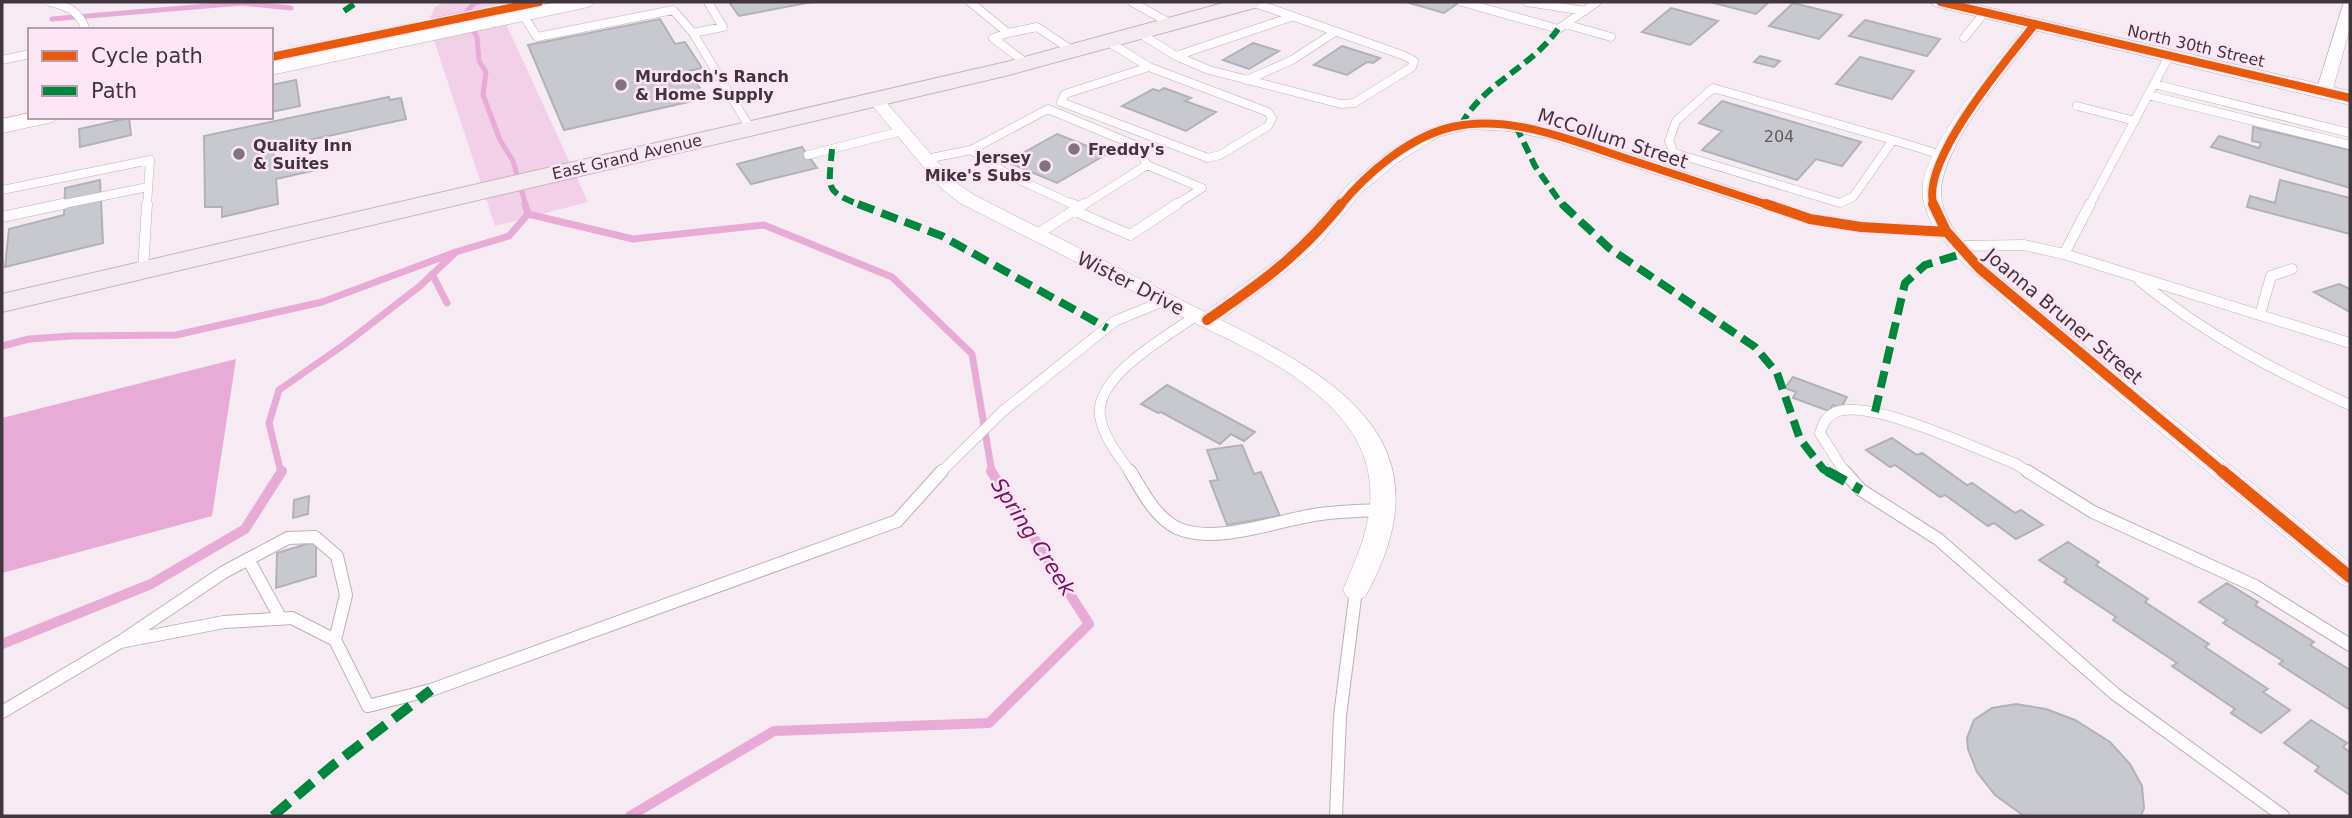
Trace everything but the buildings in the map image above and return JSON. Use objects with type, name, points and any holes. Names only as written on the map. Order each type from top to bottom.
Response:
[{"type":"main road","points":[[273,69],[584,2]]},
{"type":"main road","name":"East Grand Avenue","points":[[2,303],[1026,63],[1141,34],[1251,2]]},
{"type":"main road","name":"North 30th Street","points":[[1941,2],[2350,98]]},
{"type":"main road","points":[[2,127],[36,119]]},
{"type":"street","points":[[2324,92],[2350,7]]},
{"type":"street","name":"Joanna Bruner Street","points":[[2035,24],[1942,155],[1932,178],[1930,191],[1936,214],[1953,239],[2018,302],[2350,577]]},
{"type":"street","name":"Wister Drive","points":[[874,99],[948,185],[967,199],[1281,358],[1316,378],[1339,399],[1373,444],[1383,481],[1384,510],[1380,531],[1356,590]]},
{"type":"street","name":"McCollum Street","points":[[1202,318],[1282,267],[1308,245],[1352,192],[1408,146],[1429,133],[1471,123],[1516,126],[1554,135],[1810,219],[1953,239]]},
{"type":"lane","points":[[50,2],[67,5],[79,14],[85,28]]},
{"type":"lane","points":[[693,33],[723,27],[708,2]]},
{"type":"lane","points":[[970,2],[1008,33]]},
{"type":"lane","points":[[1132,2],[1172,25]]},
{"type":"lane","points":[[1141,34],[1175,56],[1209,70],[1341,104],[1354,103],[1412,67],[1414,61],[1405,56],[1251,2]]},
{"type":"lane","points":[[1462,2],[1558,29],[1597,2]]},
{"type":"lane","points":[[1527,2],[1587,9]]},
{"type":"lane","points":[[1554,6],[1566,2],[1587,9]]},
{"type":"lane","points":[[513,17],[537,37],[673,9],[693,33],[750,128]]},
{"type":"lane","points":[[1964,37],[1985,12]]},
{"type":"lane","points":[[1175,56],[1291,17]]},
{"type":"lane","points":[[1565,24],[1611,37]]},
{"type":"lane","points":[[1026,63],[993,37],[1038,27],[1073,51]]},
{"type":"lane","points":[[1247,80],[1287,62],[1335,32]]},
{"type":"lane","points":[[1109,42],[1149,67],[1268,112],[1272,118],[1268,125],[1220,155],[1208,158],[1061,102],[1060,97],[1065,94],[1149,67]]},
{"type":"lane","points":[[2,60],[28,54]]},
{"type":"lane","points":[[2064,254],[2169,56]]},
{"type":"lane","points":[[2154,85],[2350,133]]},
{"type":"lane","points":[[1893,140],[1853,197],[1840,203],[1687,158],[1674,153],[1669,141],[1676,121],[1713,88],[1893,140],[1942,155]]},
{"type":"lane","points":[[2148,95],[2350,145]]},
{"type":"lane","points":[[2077,106],[2135,121]]},
{"type":"lane","points":[[926,159],[971,149],[1048,109],[1137,146],[1147,165],[1202,188],[1130,234],[1027,185],[992,166],[971,149]]},
{"type":"lane","points":[[808,155],[902,131]]},
{"type":"lane","points":[[2,190],[150,160],[143,270]]},
{"type":"lane","points":[[1036,235],[1147,165]]},
{"type":"lane","points":[[2,217],[148,187]]},
{"type":"lane","points":[[1953,239],[2024,245],[2064,254],[2350,343]]},
{"type":"lane","points":[[2260,315],[2271,276],[2292,268]]},
{"type":"lane","points":[[2136,276],[2169,306],[2207,333],[2259,362],[2350,405]]},
{"type":"lane","points":[[120,642],[224,622],[292,618],[335,640],[368,706],[431,691],[897,521],[949,463],[1003,411],[1115,321],[1166,300]]},
{"type":"lane","points":[[1202,318],[1127,366],[1106,389],[1098,404],[1103,429],[1156,513],[1184,530],[1211,533],[1319,514],[1384,510]]},
{"type":"lane","points":[[2283,816],[2115,694],[1938,539],[1861,490],[1848,478],[1820,432],[1822,424],[1833,413],[1846,409],[1866,409],[2016,464],[2093,512],[2255,586],[2350,645]]},
{"type":"lane","points":[[2,712],[120,642],[168,608],[248,559],[288,538],[315,537],[337,556],[346,595],[335,640]]},
{"type":"lane","points":[[248,559],[281,619]]},
{"type":"lane","points":[[1336,816],[1340,716],[1356,590]]},
{"type":"shaded area","points":[[444,2],[552,2],[501,13],[588,202],[495,226],[428,22],[435,7]]},
{"type":"shaded area","points":[[236,359],[212,516],[2,573],[2,418]]},
{"type":"waterway","name":"Spring Creek","points":[[465,14],[473,4],[479,2]]},
{"type":"waterway","points":[[52,19],[242,3],[291,8]]},
{"type":"waterway","points":[[438,19],[465,14]]},
{"type":"waterway","name":"Spring Creek","points":[[465,14],[477,37],[479,61],[486,72],[483,95],[500,140],[513,161],[526,206]]},
{"type":"waterway","name":"Spring Creek","points":[[525,204],[528,214]]},
{"type":"waterway","points":[[456,252],[509,236],[528,214]]},
{"type":"waterway","name":"Spring Creek","points":[[528,214],[633,239],[764,225],[892,277],[972,354],[992,472]]},
{"type":"waterway","points":[[2,346],[29,339],[72,336],[176,335],[322,302],[456,252]]},
{"type":"waterway","points":[[432,274],[456,252]]},
{"type":"waterway","points":[[281,473],[269,423],[279,390],[345,344],[432,274]]},
{"type":"waterway","points":[[432,274],[447,303]]},
{"type":"waterway","name":"Spring Creek","points":[[630,816],[774,731],[989,723],[1089,624],[992,472]]},
{"type":"waterway","points":[[2,644],[151,584],[245,529],[281,473]]},
{"type":"marked path","points":[[344,11],[357,2]]},
{"type":"marked path","points":[[1461,125],[1467,113],[1485,93],[1541,51],[1558,29]]},
{"type":"marked path","points":[[1516,126],[1535,166],[1561,204],[1609,248],[1755,347],[1777,373],[1800,439],[1823,469],[1861,490]]},
{"type":"marked path","points":[[832,149],[829,184],[836,196],[942,236],[1107,328]]},
{"type":"marked path","points":[[1875,412],[1905,283],[1925,265],[1965,253]]},
{"type":"marked path","points":[[273,816],[332,766],[431,690]]},
{"type":"cycle path","points":[[273,57],[539,2]]},
{"type":"cycle path","points":[[1941,2],[2350,98]]},
{"type":"cycle path","points":[[2035,24],[1988,84],[1953,136],[1940,161],[1932,183],[1932,201],[1946,231],[1980,269],[2018,302],[2350,577]]},
{"type":"cycle path","points":[[1207,320],[1294,256],[1312,240],[1356,188],[1392,158],[1432,134],[1469,124],[1508,126],[1554,135],[1810,219],[1861,227],[1947,232]]},
{"type":"place","name":"Murdoch's Ranch & Home Supply","points":[[621,85]]},
{"type":"place","name":"Freddy's","points":[[1074,149]]},
{"type":"place","name":"Quality Inn & Suites","points":[[239,154]]},
{"type":"place","name":"Jersey Mike's Subs","points":[[1045,166]]}]
